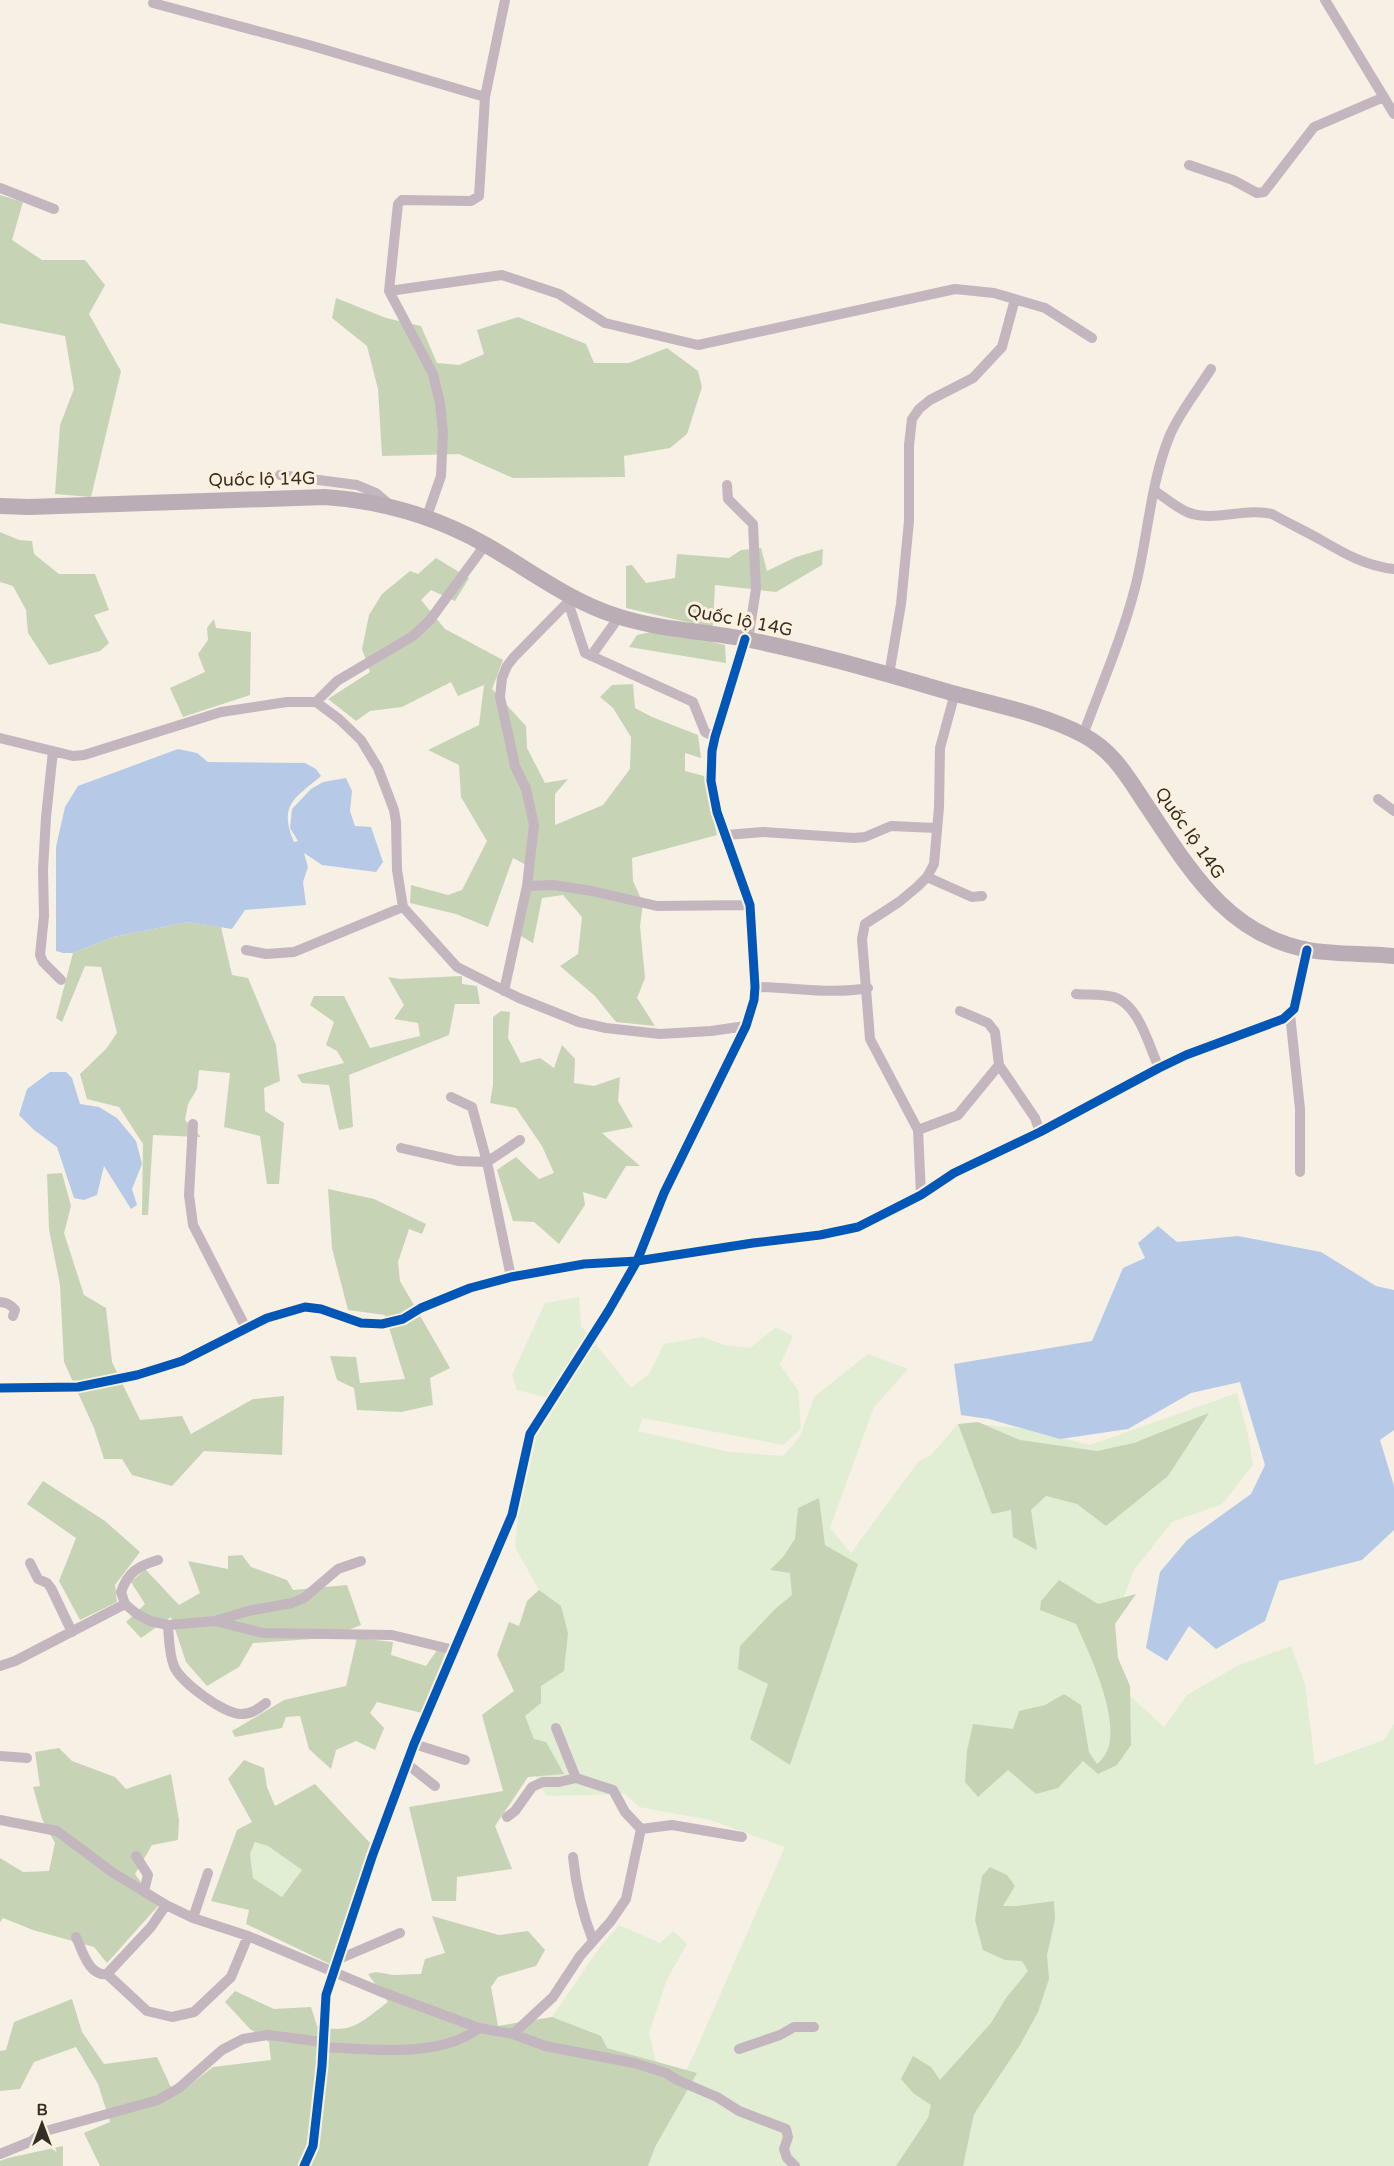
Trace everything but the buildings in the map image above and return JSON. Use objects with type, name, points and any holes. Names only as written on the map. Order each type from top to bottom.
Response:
[{"type":"main road","name":"Quốc lộ 14G","points":[[0,506],[29,507],[325,497],[358,499],[392,506],[462,532],[571,599],[619,617],[671,628],[747,639],[829,658],[1010,709],[1083,735],[1111,754],[1211,896],[1239,921],[1276,940],[1307,950],[1394,956]]},
{"type":"street","points":[[426,519],[441,476],[443,432],[440,403],[433,374],[389,291],[398,204],[402,200],[471,201],[479,196],[485,97],[505,0]]},
{"type":"street","points":[[1325,0],[1394,114]]},
{"type":"street","points":[[153,3],[309,45],[485,97]]},
{"type":"street","points":[[1189,165],[1233,180],[1261,193],[1264,192],[1314,127],[1384,97]]},
{"type":"street","points":[[0,188],[54,209]]},
{"type":"street","points":[[389,291],[502,275],[560,294],[605,323],[698,345],[955,289],[994,293],[1045,308],[1092,338]]},
{"type":"street","points":[[889,675],[901,604],[909,521],[909,445],[912,419],[930,400],[973,378],[1002,346],[1015,299]]},
{"type":"street","points":[[1083,735],[1114,654],[1135,588],[1161,464],[1170,436],[1180,416],[1211,369]]},
{"type":"street","points":[[280,475],[357,485],[376,493],[392,506]]},
{"type":"street","points":[[304,2166],[313,2145],[326,1995],[406,1764],[512,1515],[530,1434],[609,1310],[637,1261],[664,1193],[746,1026],[754,1000],[750,905],[717,812],[711,780],[715,737],[747,639],[756,589],[753,524],[728,499],[727,485]]},
{"type":"street","points":[[1155,491],[1188,512],[1209,515],[1263,512],[1272,514],[1337,551],[1367,565],[1394,568]]},
{"type":"street","points":[[316,702],[337,681],[413,636],[443,604],[485,545]]},
{"type":"street","points":[[571,599],[585,653],[693,702],[705,732],[715,737]]},
{"type":"street","points":[[504,991],[526,886],[534,825],[526,789],[515,766],[500,697],[502,678],[514,657],[571,599]]},
{"type":"street","points":[[591,656],[619,617]]},
{"type":"street","points":[[921,1195],[918,1130],[870,1039],[868,988],[862,939],[865,924],[899,902],[927,877],[934,864],[939,807],[940,748],[955,693]]},
{"type":"street","points":[[0,738],[73,756],[84,755],[221,712],[287,702],[316,702],[339,719],[361,740],[378,768],[394,810],[397,870],[403,907],[457,967],[504,991],[579,1022],[606,1028],[660,1034],[746,1026]]},
{"type":"street","points":[[53,751],[46,817],[43,870],[44,916],[40,955],[43,963],[61,980]]},
{"type":"street","points":[[1378,799],[1394,811]]},
{"type":"street","points":[[726,835],[764,832],[854,838],[865,837],[891,826],[936,828]]},
{"type":"street","points":[[927,877],[972,897],[982,896]]},
{"type":"street","points":[[526,886],[553,885],[592,891],[657,906],[750,905]]},
{"type":"street","points":[[246,950],[266,954],[294,952],[403,907]]},
{"type":"street","points":[[1300,1172],[1300,1108],[1290,1014],[1296,1001],[1307,950]]},
{"type":"street","points":[[755,987],[792,987],[819,992],[843,992],[868,988]]},
{"type":"street","points":[[1076,994],[1113,997],[1129,1006],[1136,1015],[1159,1068]]},
{"type":"street","points":[[960,1011],[988,1023],[995,1032],[999,1065],[1035,1118],[1040,1132]]},
{"type":"street","points":[[0,1388],[78,1387],[137,1375],[182,1361],[267,1318],[304,1308],[321,1309],[361,1323],[382,1324],[403,1319],[421,1308],[470,1288],[511,1277],[584,1264],[637,1261],[850,1229],[868,1223],[921,1195],[954,1173],[1040,1132],[1159,1068],[1290,1014]]},
{"type":"street","points":[[918,1130],[958,1115],[999,1065]]},
{"type":"street","points":[[451,1097],[472,1107],[487,1162],[511,1277]]},
{"type":"street","points":[[193,1124],[189,1195],[193,1225],[246,1328]]},
{"type":"street","points":[[401,1148],[458,1161],[487,1162],[520,1140]]},
{"type":"street","points":[[0,1302],[12,1306],[15,1310],[13,1316]]},
{"type":"street","points":[[158,1560],[131,1572],[121,1592],[125,1604],[136,1614],[168,1625],[214,1622],[248,1611],[292,1603],[304,1598],[338,1569],[361,1561]]},
{"type":"street","points":[[30,1563],[38,1579],[47,1583],[51,1588],[72,1632]]},
{"type":"street","points":[[0,1666],[15,1661],[125,1604]]},
{"type":"street","points":[[214,1622],[263,1633],[392,1635],[454,1650]]},
{"type":"street","points":[[168,1625],[175,1668],[186,1682],[230,1713],[255,1712],[267,1703]]},
{"type":"street","points":[[556,1728],[576,1778]]},
{"type":"street","points":[[414,1744],[465,1760]]},
{"type":"street","points":[[0,1756],[27,1758]]},
{"type":"street","points":[[406,1764],[435,1786]]},
{"type":"street","points":[[507,1817],[515,1811],[532,1787],[543,1782],[559,1782],[576,1778],[613,1790],[625,1812],[641,1829]]},
{"type":"street","points":[[0,1820],[57,1831],[112,1872],[166,1905],[193,1918],[248,1936],[335,1973],[479,2028],[513,2034],[545,2046],[634,2063],[666,2073],[717,2097],[739,2111],[786,2129],[788,2137],[783,2149],[787,2158],[795,2166]]},
{"type":"street","points":[[641,1829],[672,1825],[742,1837]]},
{"type":"street","points":[[513,2034],[553,1997],[580,1956],[611,1921],[626,1899],[641,1829]]},
{"type":"street","points":[[136,1856],[148,1875],[144,1891]]},
{"type":"street","points":[[573,1857],[582,1913],[593,1941]]},
{"type":"street","points":[[193,1918],[208,1873]]},
{"type":"street","points":[[106,1974],[151,1927],[166,1905]]},
{"type":"street","points":[[339,1959],[400,1933]]},
{"type":"street","points":[[76,1937],[85,1958],[94,1971],[102,1975],[106,1974],[147,2011],[172,2017],[194,2012],[231,1977],[248,1936]]},
{"type":"street","points":[[739,2049],[780,2035],[794,2027],[814,2027]]},
{"type":"street","points":[[0,2154],[32,2141],[42,2132],[158,2100],[178,2088],[222,2050],[243,2039],[268,2035],[323,2045],[423,2049],[471,2034],[479,2028]]},
{"type":"green space","points":[[0,195],[23,202],[12,240],[42,260],[85,260],[105,285],[89,314],[121,371],[91,497],[55,494],[60,425],[74,389],[65,336],[0,323]]},
{"type":"green space","points":[[336,298],[386,318],[421,326],[437,363],[459,365],[484,354],[477,330],[518,317],[586,344],[594,363],[629,363],[667,348],[698,371],[702,387],[687,434],[670,448],[624,456],[625,477],[513,478],[459,454],[382,456],[378,389],[367,346],[332,318]]},
{"type":"green space","points":[[0,532],[19,540],[32,541],[34,554],[59,574],[95,574],[109,610],[94,615],[109,643],[100,651],[49,665],[28,633],[26,610],[13,586],[0,582]]},
{"type":"green space","points":[[761,548],[767,571],[796,557],[823,549],[822,565],[776,592],[715,585],[712,642],[725,645],[726,663],[629,647],[637,635],[691,623],[626,608],[626,566],[632,565],[646,583],[675,578],[677,554],[729,558],[741,550]]},
{"type":"green space","points":[[436,558],[469,578],[455,601],[431,590],[421,600],[445,629],[503,660],[492,689],[526,726],[527,748],[545,783],[568,779],[555,794],[555,825],[603,805],[630,769],[631,737],[613,708],[600,697],[612,685],[633,684],[635,708],[698,735],[701,758],[685,753],[685,771],[704,776],[717,835],[632,858],[633,881],[643,903],[640,926],[645,978],[637,998],[655,1026],[616,1022],[595,996],[560,966],[578,954],[582,917],[563,895],[542,898],[533,943],[519,935],[532,868],[513,858],[488,927],[456,914],[410,903],[411,885],[448,895],[462,890],[487,841],[461,797],[459,765],[428,750],[479,725],[484,685],[458,696],[451,682],[402,707],[370,711],[356,721],[328,699],[370,672],[362,649],[369,615],[382,594],[410,571],[418,574]]},
{"type":"green space","points":[[214,619],[216,628],[251,632],[250,695],[183,717],[170,688],[205,672],[198,654],[208,640],[207,628]]},
{"type":"green space","points":[[188,922],[221,927],[232,975],[248,978],[276,1045],[280,1081],[264,1088],[265,1111],[284,1123],[279,1184],[267,1184],[260,1136],[224,1127],[230,1073],[199,1070],[197,1089],[188,1104],[185,1120],[201,1137],[153,1135],[148,1215],[142,1215],[143,1144],[119,1107],[87,1099],[80,1074],[106,1049],[117,1033],[101,967],[85,966],[62,1022],[56,1018],[73,953],[113,937]]},
{"type":"green space","points":[[462,976],[462,984],[477,986],[480,1004],[455,1004],[449,1035],[349,1075],[353,1127],[339,1130],[329,1085],[302,1083],[297,1075],[344,1063],[337,1051],[326,1045],[334,1022],[310,1005],[314,996],[344,996],[370,1048],[420,1036],[418,1023],[394,1019],[404,1005],[388,977],[400,979]]},
{"type":"green space","points":[[501,1011],[510,1012],[508,1038],[521,1063],[540,1058],[554,1068],[562,1045],[575,1059],[574,1083],[594,1086],[620,1077],[618,1101],[633,1127],[602,1133],[640,1166],[626,1166],[606,1199],[583,1192],[585,1205],[559,1244],[534,1222],[513,1221],[497,1170],[516,1157],[539,1179],[554,1173],[542,1146],[516,1108],[490,1103],[493,1085],[493,1017]]},
{"type":"green space","points":[[62,1173],[71,1206],[64,1233],[84,1295],[106,1308],[112,1362],[140,1420],[182,1416],[191,1434],[253,1399],[284,1396],[282,1455],[204,1451],[172,1486],[132,1475],[122,1459],[104,1459],[94,1428],[64,1362],[60,1285],[49,1229],[47,1174]]},
{"type":"green space","points":[[328,1189],[374,1199],[426,1224],[422,1234],[409,1229],[398,1262],[400,1281],[450,1368],[430,1378],[433,1405],[401,1412],[357,1410],[354,1388],[337,1380],[330,1356],[356,1357],[360,1383],[405,1379],[385,1315],[348,1310],[332,1248]]},
{"type":"green space","points":[[579,1297],[581,1326],[631,1388],[649,1374],[664,1344],[703,1337],[724,1345],[750,1348],[776,1327],[793,1336],[780,1365],[798,1390],[801,1429],[783,1445],[643,1418],[638,1431],[729,1452],[783,1456],[800,1436],[814,1397],[868,1354],[908,1369],[874,1407],[830,1528],[851,1553],[918,1462],[931,1455],[958,1424],[964,1437],[986,1425],[1027,1429],[1090,1445],[1237,1393],[1253,1465],[1222,1504],[1172,1522],[1134,1570],[1111,1630],[1115,1682],[1164,1727],[1187,1695],[1237,1666],[1291,1646],[1305,1684],[1315,1765],[1384,1740],[1394,1724],[1394,2166],[638,2166],[695,2052],[785,1847],[710,1820],[639,1807],[625,1794],[546,1796],[511,1729],[558,1624],[515,1547],[525,1450],[557,1400],[517,1390],[512,1375],[545,1303]]},
{"type":"green space","points":[[1209,1413],[1168,1476],[1106,1526],[1077,1504],[1046,1496],[1031,1510],[1037,1550],[1013,1537],[1011,1510],[992,1514],[958,1424],[978,1422],[1020,1440],[1097,1451],[1134,1443]]},
{"type":"green space","points":[[43,1481],[105,1521],[140,1552],[115,1585],[117,1602],[80,1620],[59,1581],[76,1538],[27,1504]]},
{"type":"green space","points":[[819,1498],[825,1545],[858,1564],[790,1765],[750,1739],[768,1684],[738,1669],[740,1646],[775,1609],[792,1595],[790,1573],[770,1570],[783,1557],[795,1539],[798,1508]]},
{"type":"green space","points":[[242,1555],[251,1567],[287,1580],[293,1590],[347,1585],[361,1625],[327,1638],[253,1643],[239,1667],[207,1686],[186,1662],[171,1617],[141,1638],[126,1622],[145,1604],[131,1582],[145,1569],[179,1605],[200,1593],[188,1561],[228,1569],[228,1556]]},
{"type":"green space","points":[[1059,1580],[1098,1604],[1136,1594],[1115,1624],[1118,1658],[1130,1686],[1131,1745],[1117,1765],[1098,1774],[1083,1761],[1058,1788],[1036,1794],[1008,1770],[978,1797],[965,1782],[967,1751],[973,1724],[1013,1729],[1019,1711],[1045,1705],[1064,1694],[1081,1705],[1089,1752],[1097,1764],[1108,1749],[1110,1719],[1106,1703],[1095,1668],[1076,1624],[1040,1610],[1041,1601]]},
{"type":"green space","points":[[539,1590],[561,1606],[568,1633],[564,1671],[541,1686],[541,1703],[525,1716],[534,1739],[546,1742],[564,1774],[528,1777],[495,1826],[512,1869],[457,1877],[456,1901],[432,1901],[409,1807],[503,1791],[482,1715],[514,1691],[497,1655],[509,1622],[519,1626],[527,1601]]},
{"type":"green space","points":[[357,1638],[393,1642],[391,1655],[426,1666],[442,1643],[449,1644],[422,1713],[377,1702],[370,1713],[384,1728],[375,1750],[356,1741],[336,1750],[331,1769],[309,1749],[300,1716],[286,1717],[282,1728],[235,1737],[232,1731],[284,1700],[346,1686]]},
{"type":"green space","points":[[59,1748],[72,1761],[115,1777],[126,1789],[171,1774],[179,1820],[178,1840],[152,1845],[135,1874],[158,1906],[107,1963],[94,1947],[33,1930],[3,1918],[0,1922],[0,1858],[23,1872],[49,1871],[55,1843],[42,1819],[33,1787],[40,1786],[35,1752]]},
{"type":"green space","points":[[244,1760],[264,1768],[267,1787],[275,1806],[315,1784],[370,1843],[332,1965],[246,1924],[249,1910],[211,1901],[237,1830],[252,1822],[228,1779]],"holes":[[[255,1842],[268,1846],[302,1870],[282,1897],[253,1878],[250,1854]]]},
{"type":"green space","points":[[256,1842],[268,1846],[302,1870],[282,1897],[253,1878],[250,1854]]},
{"type":"green space","points":[[990,1867],[1007,1875],[1015,1886],[1003,1906],[1054,1901],[1055,1919],[1047,1955],[1049,1979],[1038,2012],[1020,2045],[974,2114],[963,2166],[896,2166],[928,2118],[931,2105],[913,2093],[901,2079],[913,2056],[931,2067],[940,2080],[991,2023],[1006,1998],[1028,1971],[1022,1961],[1005,1960],[983,1950],[975,1920],[982,1876]]},
{"type":"green space","points":[[432,1916],[499,1935],[528,1931],[545,1950],[536,1966],[498,1977],[491,1987],[498,2026],[552,2017],[601,2036],[607,2048],[697,2073],[655,2147],[648,2166],[100,2166],[84,2133],[110,2122],[98,2084],[76,2047],[34,2062],[20,2089],[0,2091],[0,2051],[6,2050],[14,2022],[72,1999],[82,2032],[104,2064],[157,2057],[175,2096],[213,2067],[271,2060],[269,2042],[250,2029],[225,2002],[235,1991],[274,2009],[311,2007],[317,2026],[339,2029],[356,2025],[388,2002],[368,1974],[376,1972],[393,1975],[421,1974],[425,1959],[445,1953]]},
{"type":"green space","points":[[619,1925],[660,1943],[673,1931],[687,1944],[667,1979],[649,2033],[656,2062],[607,2048],[552,2017],[600,1947]]},
{"type":"green space","points":[[63,2146],[63,2166],[0,2166],[0,2161],[8,2158]]},
{"type":"water","points":[[178,749],[197,753],[208,762],[305,763],[316,769],[321,776],[297,797],[289,811],[288,819],[290,829],[294,842],[298,841],[290,828],[292,809],[311,789],[323,782],[346,778],[352,791],[350,811],[355,826],[371,827],[383,862],[376,872],[322,865],[304,853],[308,867],[303,882],[306,905],[245,910],[232,929],[188,922],[113,937],[73,953],[56,951],[56,847],[65,807],[78,786]]},
{"type":"water","points":[[50,1072],[66,1072],[72,1078],[80,1104],[99,1107],[117,1118],[136,1141],[142,1164],[132,1189],[137,1205],[131,1209],[104,1166],[97,1195],[84,1200],[74,1198],[57,1147],[34,1130],[19,1115],[27,1089]]},
{"type":"water","points":[[1158,1226],[1177,1242],[1238,1236],[1321,1252],[1376,1286],[1394,1290],[1394,1430],[1380,1440],[1394,1486],[1394,1530],[1362,1560],[1279,1581],[1265,1621],[1216,1649],[1189,1626],[1167,1661],[1146,1648],[1160,1572],[1187,1540],[1251,1494],[1265,1465],[1240,1382],[1191,1393],[1128,1429],[1060,1439],[989,1419],[961,1415],[954,1364],[1092,1341],[1123,1268],[1145,1258],[1138,1243]]},
{"type":"cycle path","points":[[304,2166],[313,2146],[322,2066],[326,1995],[372,1857],[414,1744],[512,1515],[530,1434],[609,1310],[637,1261],[664,1193],[746,1026],[754,1000],[750,905],[717,812],[711,781],[715,737],[745,639]]},
{"type":"cycle path","points":[[0,1388],[78,1387],[137,1375],[182,1361],[267,1318],[305,1307],[321,1309],[361,1323],[382,1324],[403,1319],[421,1308],[470,1288],[511,1277],[584,1264],[637,1261],[820,1235],[858,1227],[921,1195],[954,1173],[1040,1132],[1159,1068],[1186,1055],[1283,1019],[1294,1009],[1307,950]]}]
